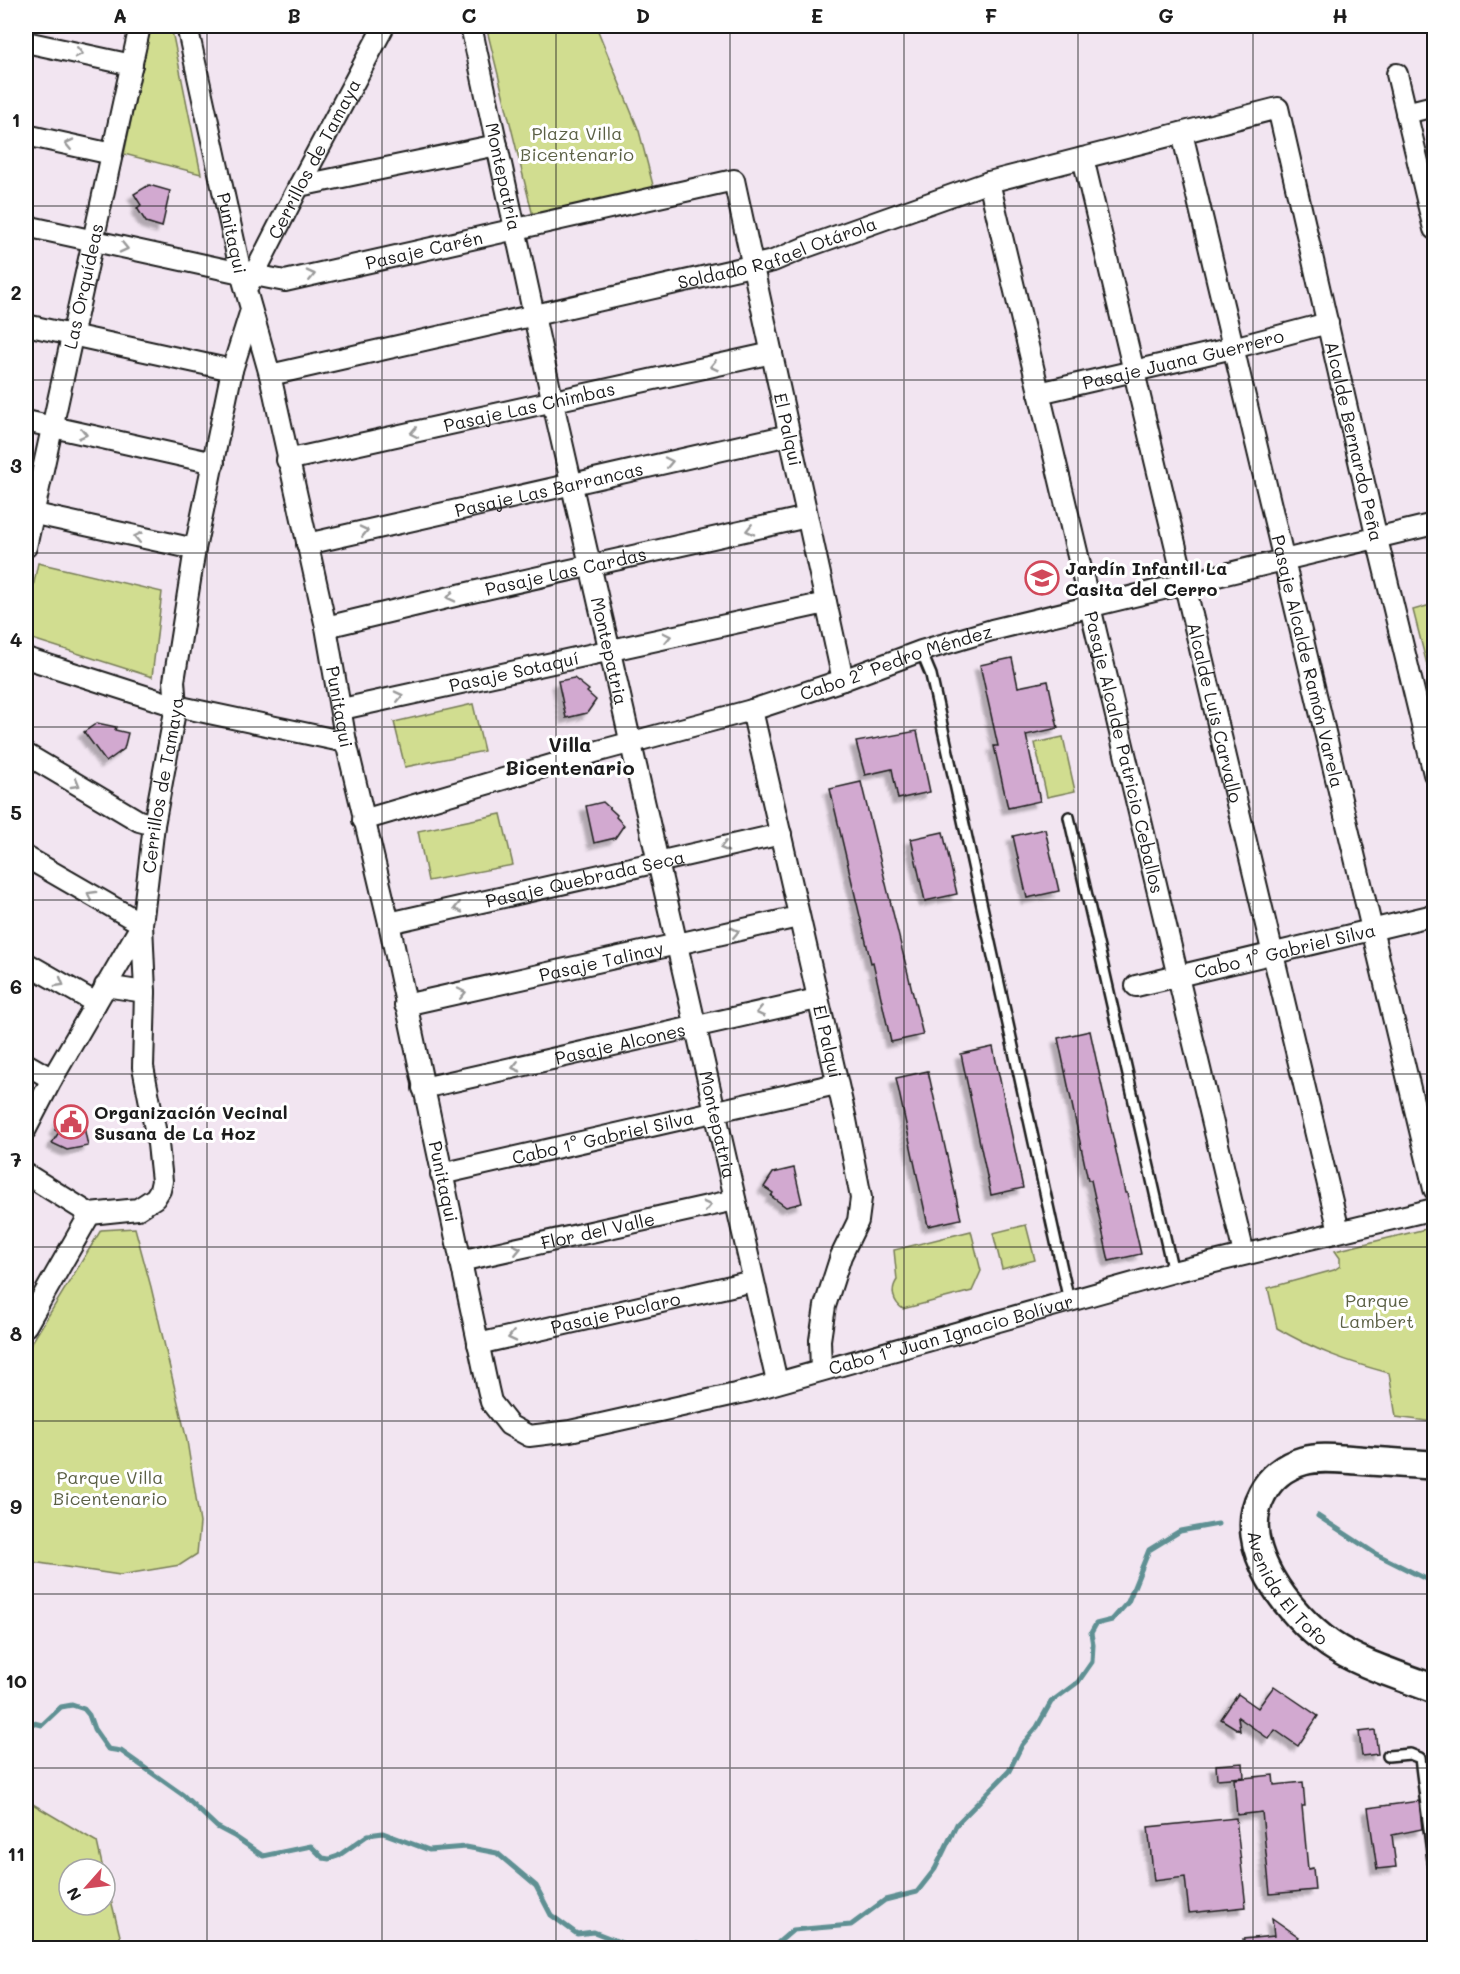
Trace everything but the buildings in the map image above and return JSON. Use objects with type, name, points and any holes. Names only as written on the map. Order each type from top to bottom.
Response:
[{"type":"street","name":"Las Orquídeas","points":[[26,547],[29,513],[73,335],[140,26]]},
{"type":"street","name":"Punitaqui","points":[[187,26],[270,375],[287,460],[326,627],[346,742],[389,923],[488,1389]]},
{"type":"street","name":"Cerrillos de Tamaya","points":[[90,1214],[138,1209],[155,1198],[160,1190],[158,1144],[143,1067],[145,992],[142,924],[154,825],[176,706],[174,681],[195,549],[248,287],[298,186],[384,26]]},
{"type":"street","name":"Montepatria","points":[[471,26],[571,485],[777,1382]]},
{"type":"street","points":[[26,42],[132,65]]},
{"type":"street","points":[[1397,74],[1434,229]]},
{"type":"street","points":[[1407,113],[1434,106]]},
{"type":"street","name":"Soldado Rafael Otárola","points":[[270,375],[773,261],[989,182],[1278,108]]},
{"type":"street","name":"Alcalde Bernardo Peña","points":[[1278,108],[1377,539],[1434,774]]},
{"type":"street","name":"Pasaje Alcalde Ramón Varela","points":[[1182,133],[1434,1189]]},
{"type":"street","points":[[26,135],[112,154]]},
{"type":"street","points":[[298,186],[497,145]]},
{"type":"street","name":"Alcalde Luis Carvallo","points":[[1083,158],[1339,1231]]},
{"type":"street","name":"Pasaje Carén","points":[[26,226],[219,270],[248,287],[285,281],[734,180]]},
{"type":"street","name":"El Palqui","points":[[734,180],[843,680]]},
{"type":"street","name":"Pasaje Alcalde Patricio Ceballos","points":[[989,182],[1244,1254]]},
{"type":"street","name":"Pasaje Juana Guerrero","points":[[1039,393],[1233,348],[1328,323]]},
{"type":"street","points":[[26,325],[232,370]]},
{"type":"street","name":"Pasaje Las Chimbas","points":[[287,460],[771,353]]},
{"type":"street","points":[[26,421],[213,463]]},
{"type":"street","name":"Pasaje Las Barrancas","points":[[307,544],[789,435]]},
{"type":"street","points":[[29,513],[195,549]]},
{"type":"street","name":"Pasaje Las Cardas","points":[[326,627],[807,517]]},
{"type":"street","name":"Cabo 2° Pedro Méndez","points":[[363,820],[752,710],[921,651],[992,630],[1434,525]]},
{"type":"street","name":"Pasaje Sotaquí","points":[[342,709],[826,603]]},
{"type":"street","points":[[26,658],[176,706],[346,742]]},
{"type":"street","name":"El Palqui","points":[[752,710],[859,1186],[860,1209],[853,1233],[836,1269],[825,1306],[820,1340],[821,1370]]},
{"type":"street","points":[[26,754],[139,821],[154,825]]},
{"type":"street","name":"Pasaje Quebrada Seca","points":[[389,923],[781,834]]},
{"type":"street","points":[[26,857],[142,924],[52,1079],[26,1129]]},
{"type":"street","name":"Cabo 1° Gabriel Silva","points":[[1136,986],[1434,915]]},
{"type":"street","name":"Pasaje Talinay","points":[[405,1005],[798,917]]},
{"type":"street","points":[[26,963],[100,995],[145,992]]},
{"type":"street","name":"Pasaje Alcones","points":[[423,1088],[817,999]]},
{"type":"street","points":[[26,1064],[52,1079]]},
{"type":"street","name":"Cabo 1° Gabriel Silva","points":[[441,1174],[836,1084]]},
{"type":"street","points":[[26,1174],[90,1214],[26,1326]]},
{"type":"street","name":"Flor del Valle","points":[[460,1261],[735,1200]]},
{"type":"street","name":"Cabo 1° Juan Ignacio Bolívar","points":[[488,1389],[491,1402],[508,1425],[529,1436],[570,1431],[749,1392],[777,1382],[1173,1272],[1434,1209]]},
{"type":"street","name":"Pasaje Puclaro","points":[[478,1344],[753,1281]]},
{"type":"street","name":"Avenida El Tofo","points":[[1434,1465],[1330,1458],[1305,1460],[1282,1471],[1264,1489],[1253,1526],[1256,1545],[1274,1583],[1315,1632],[1346,1654],[1434,1689]]},
{"type":"lane","points":[[921,651],[931,675],[1069,1301]]},
{"type":"lane","points":[[1069,817],[1173,1272]]},
{"type":"lane","points":[[1389,1756],[1410,1754],[1420,1758],[1434,1868]]},
{"type":"green space","points":[[151,26],[171,26],[201,174],[124,154]]},
{"type":"green space","name":"Plaza Villa Bicentenario","points":[[486,26],[596,26],[639,131],[654,189],[533,216]]},
{"type":"green space","points":[[38,563],[162,592],[152,677],[26,637],[26,621]]},
{"type":"green space","points":[[1434,604],[1434,692],[1413,610]]},
{"type":"green space","points":[[473,704],[484,751],[405,767],[394,722]]},
{"type":"green space","points":[[1063,737],[1075,791],[1047,797],[1035,743]]},
{"type":"green space","points":[[501,814],[513,865],[428,881],[418,831]]},
{"type":"green space","points":[[1026,1225],[1035,1260],[1002,1269],[993,1233]]},
{"type":"green space","name":"Parque Lambert","points":[[1434,1227],[1434,1422],[1396,1417],[1389,1373],[1332,1355],[1277,1328],[1268,1288],[1334,1270],[1340,1266],[1340,1258],[1335,1251]]},
{"type":"green space","name":"Parque Villa Bicentenario","points":[[135,1228],[187,1441],[200,1523],[197,1554],[180,1565],[120,1575],[26,1561],[26,1352],[101,1230]]},
{"type":"green space","points":[[971,1231],[981,1271],[972,1291],[903,1309],[895,1299],[893,1292],[897,1280],[894,1250]]},
{"type":"green space","points":[[26,1800],[97,1842],[100,1857],[57,1857],[57,1917],[115,1917],[123,1948],[26,1948]]},
{"type":"waterway","points":[[1318,1516],[1376,1554],[1434,1583]]},
{"type":"waterway","points":[[772,1948],[793,1930],[851,1925],[885,1900],[917,1892],[935,1869],[957,1824],[1009,1771],[1022,1745],[1037,1727],[1051,1702],[1078,1682],[1092,1662],[1091,1633],[1096,1624],[1112,1620],[1128,1602],[1149,1550],[1180,1531],[1218,1524]]},
{"type":"waterway","points":[[26,1721],[42,1725],[61,1707],[72,1705],[84,1709],[108,1749],[121,1751],[183,1795],[217,1827],[263,1856],[311,1846],[323,1858],[329,1859],[338,1856],[368,1835],[383,1833],[429,1850],[466,1847],[497,1853],[536,1886],[551,1915],[577,1934],[594,1932],[635,1948]]},
{"type":"waterway","points":[[678,1948],[693,1944],[708,1948]]},
{"type":"place","name":"Jardín Infantil La Casita del Cerro","points":[[1042,578]]},
{"type":"place","name":"Organización Vecinal Susana de La Hoz","points":[[71,1122]]},
{"type":"district","name":"Villa Bicentenario","points":[[570,756]]}]
